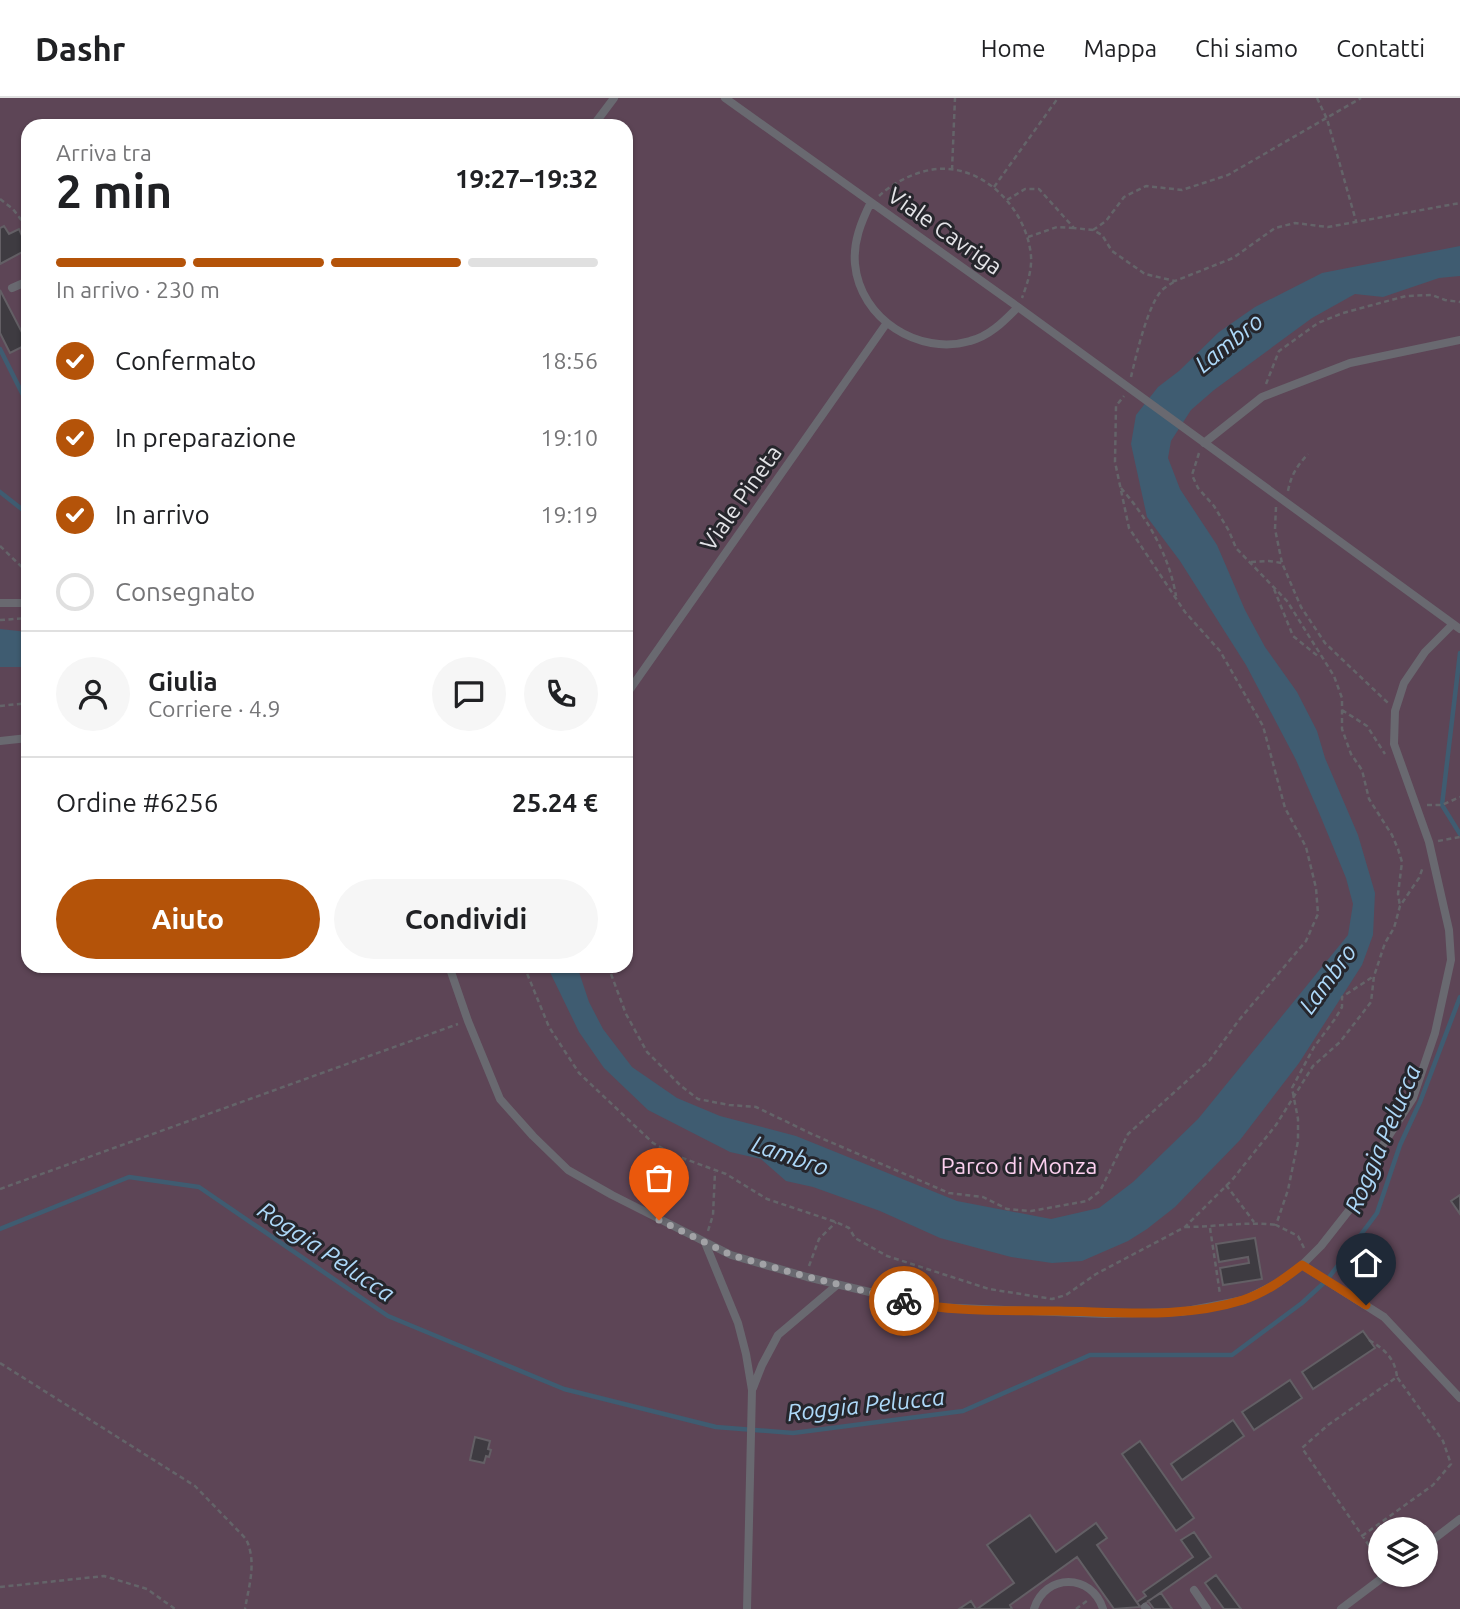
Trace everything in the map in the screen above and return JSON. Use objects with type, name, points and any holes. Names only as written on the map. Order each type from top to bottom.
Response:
[{"type":"lane","points":[[598,119],[614,98]]},
{"type":"lane","name":"Viale Cavriga","points":[[725,98],[1204,443]]},
{"type":"lane","points":[[871,202],[861,222],[855,244],[855,266],[866,298],[886,324],[912,339],[941,345],[970,341],[997,328],[1018,307]]},
{"type":"lane","points":[[12,288],[21,284]]},
{"type":"lane","name":"Viale Pineta","points":[[633,685],[886,324]]},
{"type":"lane","points":[[451,973],[500,1099],[533,1136],[568,1170],[706,1245],[731,1255],[807,1277],[932,1307],[1105,1314],[1181,1312],[1244,1300],[1278,1283],[1321,1247],[1354,1204],[1381,1148],[1413,1098],[1435,1033],[1451,960],[1449,930],[1429,842],[1394,744],[1395,710],[1404,682],[1425,652],[1457,627],[1204,443],[1262,397],[1350,363],[1460,340]]},
{"type":"lane","points":[[0,603],[21,603]]},
{"type":"lane","points":[[0,741],[21,739]]},
{"type":"lane","points":[[706,1245],[737,1323],[746,1354],[752,1391],[747,1609]]},
{"type":"lane","points":[[1302,1265],[1384,1317],[1460,1398]]},
{"type":"lane","points":[[752,1391],[778,1335],[837,1284]]},
{"type":"lane","points":[[1438,1536],[1460,1519]]},
{"type":"lane","points":[[1034,1609],[1037,1599],[1047,1588],[1069,1581],[1090,1588],[1100,1600],[1103,1609]]},
{"type":"lane","points":[[1341,1609],[1370,1587]]},
{"type":"lane","points":[[1194,1590],[1207,1609]]},
{"type":"path","points":[[952,170],[955,98]]},
{"type":"path","points":[[994,187],[1058,98]]},
{"type":"path","points":[[1317,98],[1327,119],[1356,221]]},
{"type":"path","points":[[1093,230],[1106,221],[1124,197],[1146,186],[1182,190],[1228,175],[1361,98]]},
{"type":"path","points":[[871,202],[891,186],[936,169],[972,176],[994,187],[1007,200],[1028,237],[1031,257],[1029,281],[1018,307]]},
{"type":"path","points":[[1007,200],[1025,189],[1038,189],[1074,228]]},
{"type":"path","points":[[0,199],[21,220]]},
{"type":"path","points":[[611,973],[626,1014],[647,1052],[698,1099],[756,1107],[949,1193],[984,1197],[1007,1209],[1031,1211],[1087,1201],[1100,1191],[1128,1134],[1209,1061],[1239,1020],[1306,941],[1318,914],[1316,888],[1307,847],[1285,808],[1263,726],[1220,651],[1185,612],[1129,528],[1115,463],[1116,406],[1129,388],[1141,339],[1161,291],[1175,281],[1233,258],[1275,228],[1295,223],[1328,226],[1460,203]]},
{"type":"path","points":[[1028,237],[1058,228],[1093,230],[1102,235],[1112,251],[1135,268],[1160,279],[1175,281]]},
{"type":"path","points":[[1262,397],[1279,351],[1318,323],[1343,313],[1406,296],[1432,295],[1460,302]]},
{"type":"path","points":[[1204,443],[1192,475],[1198,488],[1214,506],[1236,548],[1287,601],[1334,676],[1342,698],[1342,729],[1351,754],[1363,771],[1369,799],[1392,835],[1402,862],[1398,894],[1400,906]]},
{"type":"path","points":[[1286,502],[1290,480],[1297,465],[1308,454]]},
{"type":"path","points":[[1120,487],[1136,506],[1163,552],[1172,573],[1176,599]]},
{"type":"path","points":[[1278,495],[1275,529],[1282,563],[1301,607],[1325,643],[1395,710]]},
{"type":"path","points":[[0,546],[21,566]]},
{"type":"path","points":[[1250,562],[1282,563]]},
{"type":"path","points":[[1272,584],[1293,636],[1321,659]]},
{"type":"path","points":[[0,620],[21,618]]},
{"type":"path","points":[[0,706],[21,704]]},
{"type":"path","points":[[1342,710],[1367,726],[1388,760]]},
{"type":"path","points":[[1416,805],[1442,805],[1460,797]]},
{"type":"path","points":[[1429,842],[1460,837]]},
{"type":"path","points":[[527,973],[549,1027],[579,1073],[653,1143],[674,1155],[745,1184],[767,1199],[849,1228],[855,1238],[911,1265],[989,1289],[1052,1299],[1066,1295],[1096,1274],[1185,1227],[1226,1185],[1276,1125],[1313,1066],[1340,1042],[1371,1002],[1374,976],[1385,943],[1394,929],[1400,906],[1419,878],[1423,866]]},
{"type":"path","points":[[1276,1225],[1288,1190],[1298,1141],[1298,1119],[1292,1088],[1314,1048],[1342,1007],[1342,997],[1374,976]]},
{"type":"path","points":[[0,1189],[468,1021]]},
{"type":"path","points":[[706,1245],[712,1215],[715,1171]]},
{"type":"path","points":[[1226,1185],[1254,1222]]},
{"type":"path","points":[[807,1277],[819,1239],[836,1222]]},
{"type":"path","points":[[1185,1227],[1254,1222],[1276,1225],[1304,1244]]},
{"type":"path","points":[[1210,1227],[1221,1304]]},
{"type":"path","points":[[1362,1536],[1433,1485],[1451,1464],[1443,1441],[1397,1377],[1395,1363],[1381,1347],[1369,1340]]},
{"type":"path","points":[[0,1363],[195,1486],[246,1539],[251,1548],[251,1574],[245,1609]]},
{"type":"path","points":[[1368,1545],[1302,1448],[1328,1425],[1397,1377]]},
{"type":"path","points":[[0,1587],[104,1576],[148,1590],[175,1609]]},
{"type":"green space","name":"Parco di Monza","points":[[0,98],[1460,98],[1460,1609],[0,1609]]},
{"type":"water","name":"Lambro","points":[[1460,246],[1460,276],[1439,278],[1383,297],[1355,294],[1312,318],[1191,410],[1171,441],[1168,458],[1180,489],[1217,545],[1245,610],[1265,647],[1297,692],[1317,731],[1325,758],[1358,835],[1375,893],[1373,935],[1362,965],[1299,1063],[1240,1140],[1175,1207],[1147,1229],[1128,1241],[1082,1261],[1052,1263],[1011,1257],[940,1238],[880,1211],[813,1187],[786,1181],[761,1159],[730,1152],[648,1110],[604,1068],[579,1032],[550,973],[579,973],[589,1002],[603,1029],[632,1067],[677,1098],[720,1116],[796,1136],[957,1201],[1051,1219],[1099,1208],[1133,1182],[1198,1119],[1348,935],[1353,904],[1346,878],[1296,760],[1246,665],[1180,561],[1147,517],[1131,444],[1136,415],[1158,387],[1179,371],[1219,332],[1255,307],[1322,273]]},
{"type":"water","points":[[0,629],[21,631],[21,667],[0,667]]},
{"type":"building","points":[[4,226],[9,234],[19,229],[21,253],[0,264],[0,228]]},
{"type":"building","points":[[0,290],[21,330],[21,348],[10,353],[0,333]]},
{"type":"building","points":[[1460,1195],[1460,1214],[1451,1201]]},
{"type":"building","points":[[1255,1238],[1262,1279],[1223,1285],[1220,1268],[1249,1263],[1248,1257],[1219,1262],[1216,1244]]},
{"type":"building","points":[[1363,1331],[1375,1348],[1313,1389],[1302,1372]]},
{"type":"building","points":[[1290,1380],[1302,1398],[1254,1430],[1242,1412]]},
{"type":"building","points":[[1233,1420],[1244,1436],[1182,1480],[1171,1464]]},
{"type":"building","points":[[475,1437],[490,1441],[488,1449],[491,1450],[484,1463],[470,1460]]},
{"type":"building","points":[[1140,1441],[1194,1518],[1176,1531],[1122,1454]]},
{"type":"building","points":[[1030,1515],[1056,1552],[1096,1523],[1107,1538],[1097,1545],[1140,1607],[1114,1609],[1077,1557],[1010,1605],[1012,1609],[977,1609],[1014,1583],[987,1545]]},
{"type":"building","points":[[1194,1532],[1211,1557],[1140,1607],[1137,1602],[1146,1596],[1143,1592],[1193,1557],[1181,1540]]},
{"type":"building","points":[[1216,1575],[1241,1609],[1224,1609],[1205,1583]]},
{"type":"building","points":[[1161,1593],[1172,1609],[1154,1609],[1148,1601]]},
{"type":"building","points":[[971,1601],[976,1609],[959,1609]]},
{"type":"waterway","points":[[0,349],[21,391]]},
{"type":"waterway","points":[[0,492],[21,508]]},
{"type":"waterway","name":"Roggia Pelucca","points":[[1460,653],[1442,805],[1460,834]]},
{"type":"waterway","name":"Roggia Pelucca","points":[[0,1229],[129,1177],[199,1187],[388,1316],[564,1389],[716,1427],[793,1433],[963,1411],[1090,1355],[1232,1355],[1302,1303],[1327,1280],[1377,1213],[1400,1145],[1420,1102],[1460,997]]},
{"type":"way so far","points":[[659,1220],[731,1255],[904,1301]]},
{"type":"route","points":[[904,1301],[932,1307],[1015,1311],[1105,1314],[1181,1312],[1244,1300],[1278,1283],[1302,1265],[1366,1305]]}]
